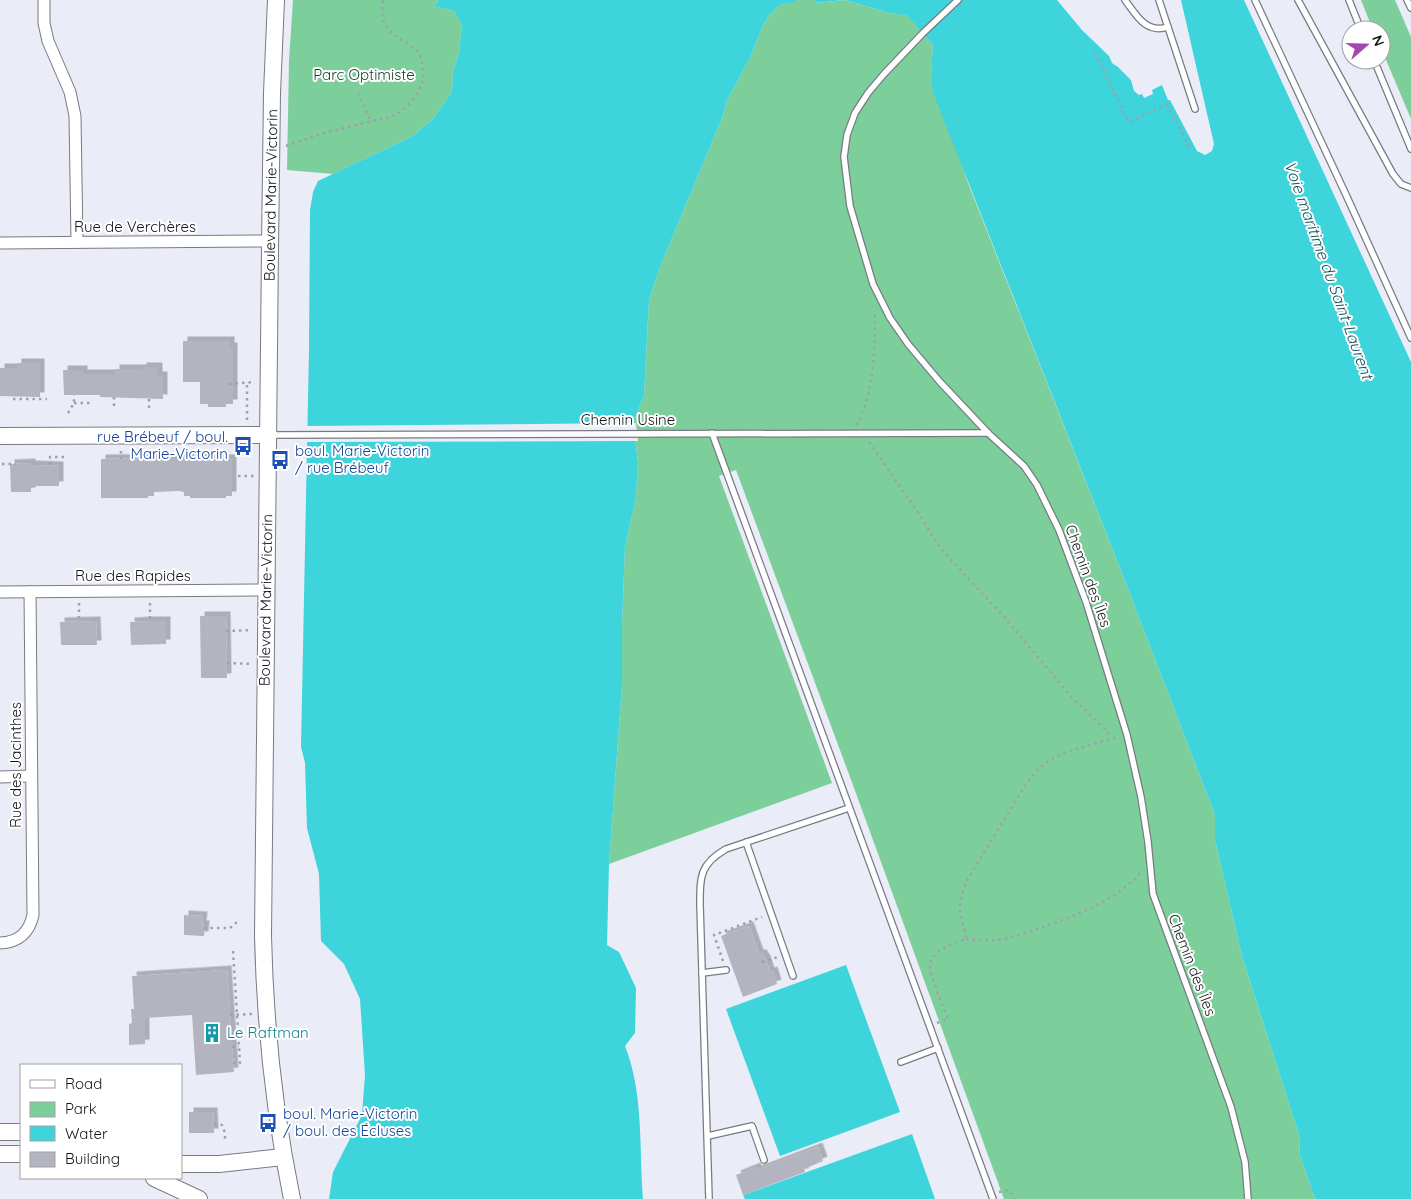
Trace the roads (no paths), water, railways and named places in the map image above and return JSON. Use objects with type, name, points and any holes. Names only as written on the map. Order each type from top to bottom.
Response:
[{"type":"street","points":[[44,0],[44,23],[48,41],[70,92],[75,116],[77,242]]},
{"type":"street","name":"Boulevard Marie-Victorin","points":[[276,0],[272,93],[263,922],[264,978],[270,1055],[283,1157],[292,1199]]},
{"type":"street","name":"Rue de Verchères","points":[[0,243],[270,240]]},
{"type":"street","points":[[0,436],[269,435]]},
{"type":"street","name":"Rue des Rapides","points":[[0,592],[266,590]]},
{"type":"street","name":"Rue des Jacinthes","points":[[0,943],[12,942],[23,935],[31,924],[33,915],[30,592]]},
{"type":"street","points":[[0,777],[31,776]]},
{"type":"street","points":[[0,1132],[20,1132]]},
{"type":"street","points":[[0,1154],[20,1154]]},
{"type":"street","points":[[182,1164],[219,1164],[283,1157]]},
{"type":"street","points":[[156,1179],[199,1199]]},
{"type":"lane","name":"Chemin des Îles","points":[[958,0],[923,33],[868,93],[855,113],[847,135],[844,156],[849,198],[873,284],[890,318],[908,344],[940,382],[988,433],[1024,466],[1047,501],[1086,602],[1127,735],[1141,797],[1153,894],[1222,1080],[1245,1162],[1248,1199]]},
{"type":"lane","points":[[1125,0],[1150,28],[1157,30],[1168,27]]},
{"type":"lane","points":[[1159,0],[1195,109]]},
{"type":"lane","points":[[1255,0],[1348,197],[1411,338]]},
{"type":"lane","points":[[1298,0],[1393,174],[1401,184],[1411,188]]},
{"type":"lane","points":[[1348,0],[1357,20]]},
{"type":"lane","points":[[1407,0],[1411,8]]},
{"type":"lane","points":[[1378,70],[1411,148]]},
{"type":"lane","points":[[712,433],[992,1197]]},
{"type":"lane","name":"Chemin Usine","points":[[269,435],[988,433]]},
{"type":"lane","points":[[709,1199],[700,885],[702,872],[714,856],[726,849],[849,808]]},
{"type":"lane","points":[[746,842],[793,976]]},
{"type":"lane","points":[[702,973],[726,970]]},
{"type":"lane","points":[[901,1062],[938,1048]]},
{"type":"lane","points":[[708,1136],[752,1126],[764,1160]]},
{"type":"lane","points":[[708,1190],[714,1199]]},
{"type":"water","points":[[439,0],[797,0],[780,5],[770,14],[763,25],[750,58],[727,100],[722,118],[660,267],[649,300],[644,396],[633,423],[638,462],[636,497],[625,547],[622,685],[609,864],[607,945],[619,952],[636,988],[635,1033],[625,1046],[631,1064],[638,1102],[643,1199],[329,1199],[333,1172],[362,1115],[365,1075],[360,999],[344,964],[321,941],[319,874],[307,828],[305,763],[301,747],[310,210],[313,192],[318,181],[411,137],[432,120],[452,92],[453,71],[459,54],[462,25],[454,11],[433,6]]},
{"type":"water","points":[[816,0],[845,0],[815,3]]},
{"type":"water","name":"Voie maritime du Saint-Laurent","points":[[845,0],[1057,0],[1082,30],[1109,56],[1112,63],[1131,80],[1134,91],[1139,95],[1142,94],[1144,98],[1153,94],[1152,90],[1162,85],[1168,100],[1170,100],[1197,151],[1205,155],[1212,151],[1214,144],[1181,0],[1244,0],[1411,362],[1411,1199],[1315,1199],[1300,1155],[1299,1135],[1242,956],[1215,840],[1215,815],[934,95],[931,76],[933,45],[908,16],[890,13]]},
{"type":"water","points":[[846,965],[900,1112],[780,1156],[726,1009]]},
{"type":"water","points":[[912,1134],[935,1199],[745,1199],[743,1195]]},
{"type":"place","name":"rue Brébeuf / boul. Marie-Victorin","points":[[243,446]]},
{"type":"place","name":"boul. Marie-Victorin / rue Brébeuf","points":[[280,460]]},
{"type":"place","name":"Le Raftman","points":[[212,1033]]},
{"type":"place","name":"boul. Marie-Victorin / boul. des Écluses","points":[[268,1123]]},
{"type":"park label","name":"Parc Optimiste","points":[[364,75]]}]
